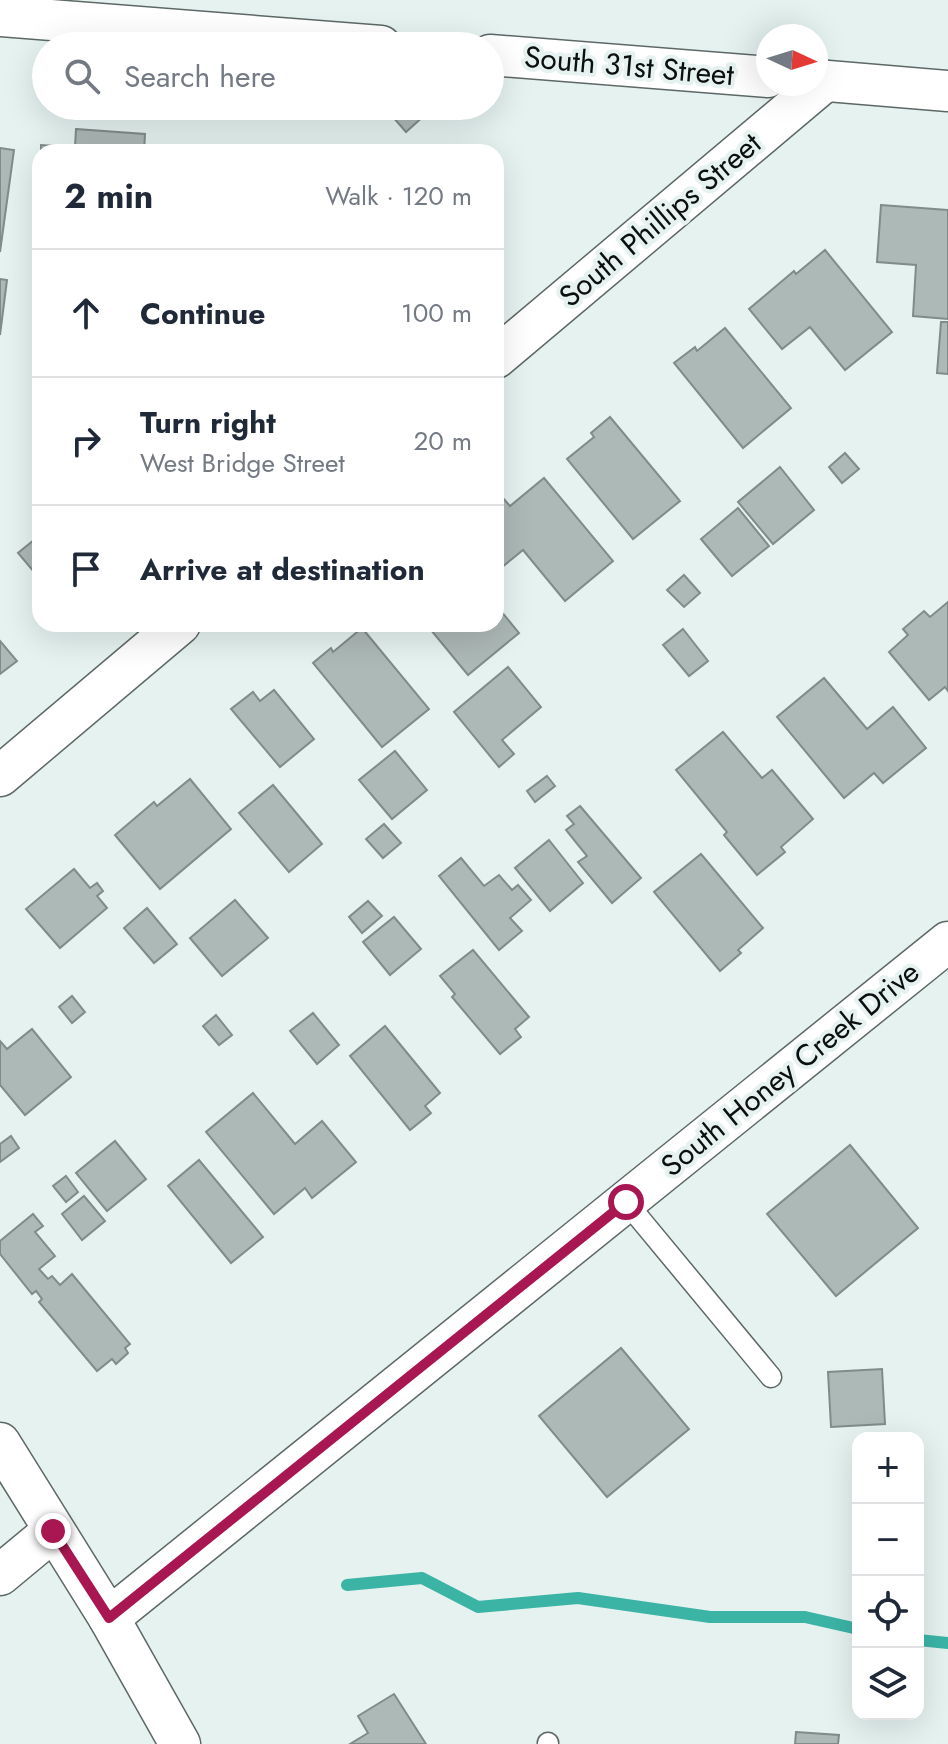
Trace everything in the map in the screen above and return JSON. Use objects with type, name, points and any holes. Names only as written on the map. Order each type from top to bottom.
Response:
[{"type":"street","points":[[0,16],[203,32]]},
{"type":"street","name":"South 31st Street","points":[[504,56],[756,76]]},
{"type":"street","points":[[828,82],[948,91]]},
{"type":"street","name":"South Phillips Street","points":[[504,351],[802,96]]},
{"type":"street","points":[[0,776],[171,632]]},
{"type":"street","name":"South Honey Creek Drive","points":[[109,1618],[948,942]]},
{"type":"street","points":[[0,1443],[109,1618],[180,1744]]},
{"type":"street","points":[[0,1575],[53,1531]]},
{"type":"lane","points":[[626,1202],[771,1377]]},
{"type":"building","points":[[396,120],[419,120],[406,132]]},
{"type":"building","points":[[76,129],[145,134],[144,144],[75,144]]},
{"type":"building","points":[[0,148],[14,150],[0,252]]},
{"type":"building","points":[[881,205],[948,210],[948,319],[913,316],[916,265],[877,262]]},
{"type":"building","points":[[825,250],[892,332],[845,370],[810,327],[782,349],[749,309],[794,271],[796,274]]},
{"type":"building","points":[[0,279],[7,280],[0,335]]},
{"type":"building","points":[[941,322],[948,322],[948,374],[937,373]]},
{"type":"building","points":[[725,328],[791,408],[743,448],[674,363],[695,347],[697,351]]},
{"type":"building","points":[[610,417],[680,501],[633,539],[567,459],[594,437],[591,433]]},
{"type":"building","points":[[845,453],[859,469],[842,483],[829,467]]},
{"type":"building","points":[[780,467],[814,510],[773,544],[738,502]]},
{"type":"building","points":[[544,478],[613,561],[565,601],[523,550],[504,565],[504,499],[510,506]]},
{"type":"building","points":[[738,508],[769,546],[732,576],[701,539]]},
{"type":"building","points":[[32,542],[32,570],[18,553]]},
{"type":"building","points":[[684,575],[700,593],[684,607],[667,590]]},
{"type":"building","points":[[948,602],[948,691],[945,687],[929,700],[889,652],[908,635],[903,629],[924,611],[930,617]]},
{"type":"building","points":[[504,615],[519,633],[468,675],[433,632],[504,632]]},
{"type":"building","points":[[683,629],[708,661],[689,676],[663,645]]},
{"type":"building","points":[[357,632],[365,632],[429,709],[382,747],[313,663],[331,648],[333,652]]},
{"type":"building","points":[[0,641],[17,661],[0,674]]},
{"type":"building","points":[[508,667],[541,707],[502,740],[514,754],[499,767],[454,712]]},
{"type":"building","points":[[824,678],[867,729],[893,707],[926,748],[883,783],[874,773],[844,798],[777,717]]},
{"type":"building","points":[[274,690],[314,739],[280,767],[231,709],[253,692],[260,701]]},
{"type":"building","points":[[723,732],[762,778],[772,770],[813,819],[781,847],[785,852],[757,875],[724,835],[727,832],[676,770]]},
{"type":"building","points":[[395,751],[427,790],[392,819],[359,780]]},
{"type":"building","points":[[547,776],[555,786],[535,802],[527,791]]},
{"type":"building","points":[[190,779],[231,829],[160,889],[115,835],[154,802],[157,806]]},
{"type":"building","points":[[273,785],[322,844],[289,872],[239,813]]},
{"type":"building","points":[[580,806],[641,878],[612,903],[578,862],[587,856],[566,830],[574,824],[567,816]]},
{"type":"building","points":[[384,824],[401,843],[383,858],[366,839]]},
{"type":"building","points":[[549,840],[583,883],[550,911],[515,868]]},
{"type":"building","points":[[701,854],[763,928],[720,971],[654,892]]},
{"type":"building","points":[[461,858],[484,886],[499,875],[512,890],[518,885],[531,900],[510,918],[522,931],[499,950],[439,876]]},
{"type":"building","points":[[74,869],[90,888],[97,883],[103,891],[97,896],[107,908],[60,948],[26,909]]},
{"type":"building","points":[[235,900],[268,938],[222,976],[190,938]]},
{"type":"building","points":[[368,901],[382,916],[362,933],[349,917]]},
{"type":"building","points":[[147,908],[177,944],[154,963],[124,928]]},
{"type":"building","points":[[394,917],[421,949],[390,975],[363,942]]},
{"type":"building","points":[[473,950],[529,1017],[515,1029],[521,1037],[500,1054],[452,997],[455,994],[440,976]]},
{"type":"building","points":[[72,996],[85,1012],[72,1023],[59,1007]]},
{"type":"building","points":[[313,1013],[339,1045],[317,1064],[290,1031]]},
{"type":"building","points":[[216,1015],[232,1035],[219,1045],[203,1026]]},
{"type":"building","points":[[385,1026],[440,1093],[425,1106],[431,1113],[410,1130],[350,1056]]},
{"type":"building","points":[[32,1029],[71,1077],[25,1115],[0,1085],[0,1041],[7,1049]]},
{"type":"building","points":[[253,1093],[295,1144],[322,1121],[356,1162],[312,1198],[305,1188],[274,1214],[206,1132]]},
{"type":"building","points":[[11,1136],[19,1148],[0,1162],[0,1144]]},
{"type":"building","points":[[115,1141],[146,1179],[107,1211],[76,1173]]},
{"type":"building","points":[[850,1145],[918,1228],[836,1296],[767,1214]]},
{"type":"building","points":[[199,1160],[263,1237],[231,1263],[168,1186]]},
{"type":"building","points":[[66,1176],[78,1192],[66,1202],[53,1186]]},
{"type":"building","points":[[84,1196],[105,1221],[82,1240],[62,1214]]},
{"type":"building","points":[[33,1214],[43,1226],[35,1232],[55,1256],[39,1269],[48,1279],[52,1276],[60,1285],[72,1274],[130,1344],[125,1348],[128,1353],[116,1364],[112,1359],[97,1371],[39,1302],[42,1299],[36,1291],[32,1294],[0,1254],[0,1241]]},
{"type":"building","points":[[621,1348],[689,1429],[607,1497],[539,1416]]},
{"type":"building","points":[[882,1369],[885,1424],[831,1427],[828,1372]]},
{"type":"building","points":[[394,1694],[426,1744],[350,1744],[368,1733],[358,1716]]},
{"type":"building","points":[[796,1732],[839,1735],[838,1744],[795,1744]]},
{"type":"waterway","points":[[347,1585],[422,1578],[478,1607],[578,1598],[710,1617],[805,1617],[852,1628]]},
{"type":"waterway","points":[[924,1641],[948,1643]]},
{"type":"route","points":[[53,1531],[109,1618],[626,1202]]}]
